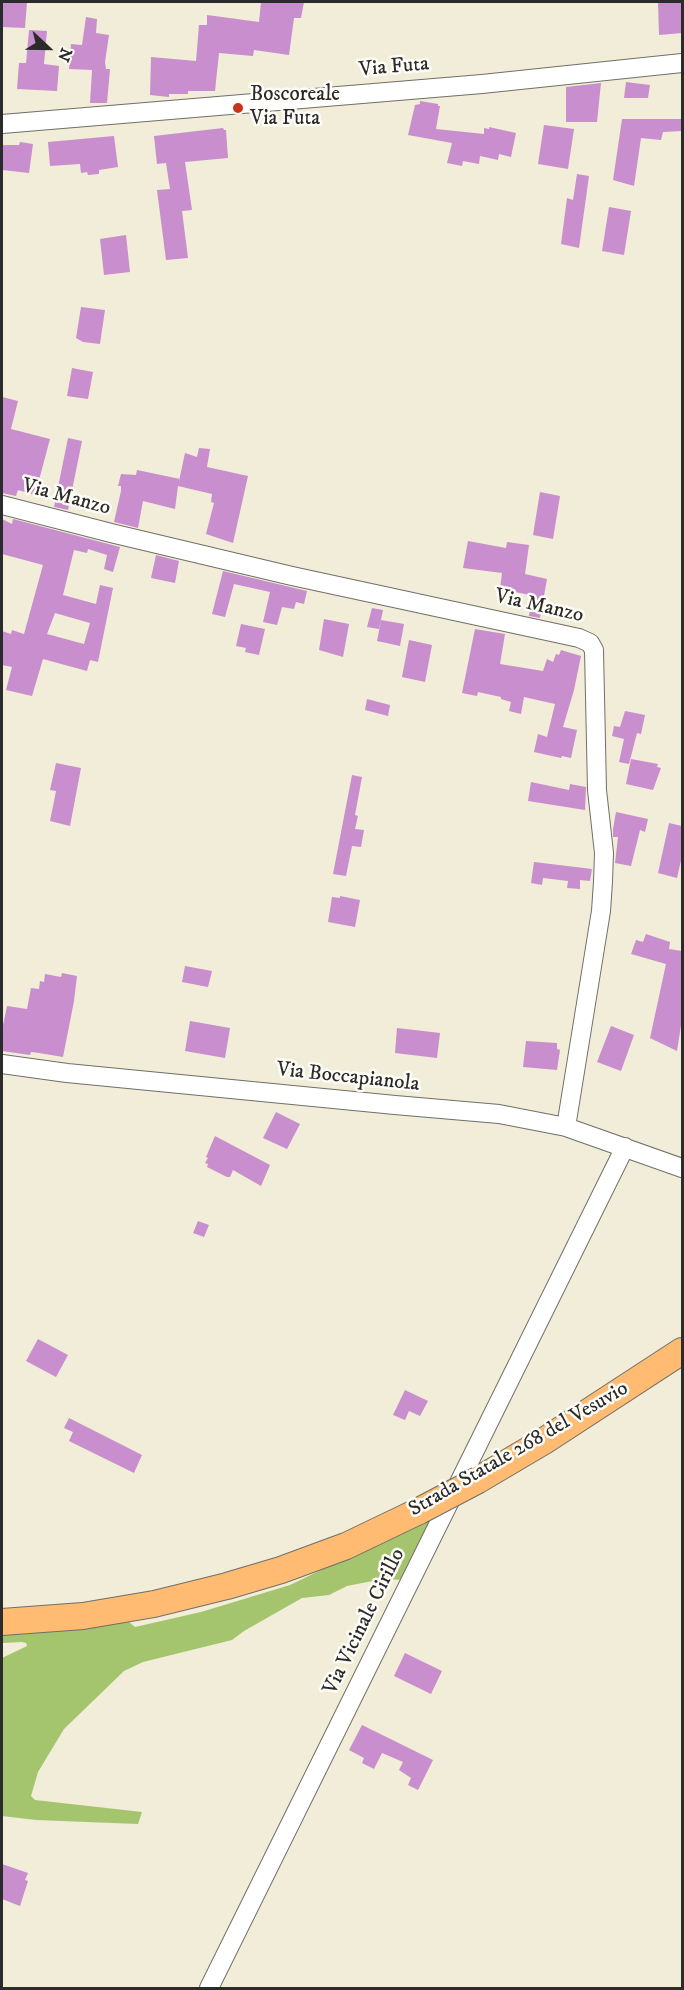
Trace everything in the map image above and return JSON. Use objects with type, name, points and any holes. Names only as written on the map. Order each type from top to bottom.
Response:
[{"type":"highway","name":"Strada Statale 268 del Vesuvio","points":[[2,1622],[83,1616],[154,1604],[281,1570],[345,1546],[419,1511],[544,1441],[682,1350]]},
{"type":"street","name":"Via Futa","points":[[2,124],[482,84],[682,63]]},
{"type":"street","name":"Via Manzo","points":[[2,505],[270,571],[579,638],[590,643],[594,650],[597,790],[604,853],[603,882],[601,910],[566,1127]]},
{"type":"street","name":"Via Boccapianola","points":[[2,1064],[67,1073],[499,1114],[566,1127],[682,1168]]},
{"type":"street","name":"Via Vicinale Cirillo","points":[[209,1989],[625,1147]]},
{"type":"green space","points":[[429,1518],[432,1521],[403,1580],[383,1579],[347,1586],[329,1595],[302,1598],[232,1640],[143,1662],[124,1671],[64,1729],[38,1772],[31,1796],[35,1800],[142,1812],[138,1824],[36,1820],[2,1816],[2,1658],[27,1646],[22,1642],[2,1643],[2,1633],[129,1622],[135,1627],[201,1612],[290,1585]]},
{"type":"building","points":[[2,2],[27,2],[25,28],[2,27]]},
{"type":"building","points":[[261,2],[304,2],[301,18],[294,18],[289,55],[254,50],[253,56],[219,53],[215,91],[188,91],[188,94],[169,94],[169,97],[150,95],[151,57],[196,61],[199,25],[207,25],[207,15],[259,22]]},
{"type":"building","points":[[658,2],[682,2],[682,33],[659,35]]},
{"type":"building","points":[[86,17],[97,19],[96,33],[109,35],[105,62],[106,69],[110,69],[107,103],[90,103],[92,70],[69,69],[71,44],[82,45]]},
{"type":"building","points":[[29,30],[47,31],[44,64],[59,66],[57,91],[17,89],[19,63],[26,63]]},
{"type":"building","points":[[626,82],[650,85],[648,98],[624,98]]},
{"type":"building","points":[[601,83],[597,122],[566,122],[566,87]]},
{"type":"building","points":[[420,101],[440,106],[436,129],[484,134],[484,128],[489,129],[489,127],[516,133],[511,157],[499,154],[498,160],[480,156],[479,164],[463,161],[462,166],[447,163],[452,143],[408,135],[415,105],[420,104]]},
{"type":"building","points":[[622,119],[682,119],[682,131],[663,132],[661,140],[641,138],[634,186],[613,180]]},
{"type":"building","points":[[544,125],[574,129],[568,169],[538,164]]},
{"type":"building","points":[[223,128],[226,130],[228,158],[185,162],[192,210],[182,211],[188,258],[166,260],[157,190],[170,189],[166,163],[157,164],[154,136]]},
{"type":"building","points":[[114,136],[118,167],[99,170],[99,174],[88,175],[87,172],[81,173],[80,164],[50,166],[48,142]]},
{"type":"building","points":[[20,142],[33,144],[29,173],[2,170],[2,145],[19,145]]},
{"type":"building","points":[[577,174],[589,176],[579,248],[561,244],[567,198],[573,200]]},
{"type":"building","points":[[609,207],[631,211],[624,255],[602,251]]},
{"type":"building","points":[[126,235],[130,272],[104,275],[100,239]]},
{"type":"building","points":[[81,307],[105,310],[100,344],[83,342],[76,338]]},
{"type":"building","points":[[72,368],[93,372],[88,399],[67,396]]},
{"type":"building","points":[[2,397],[18,401],[11,429],[50,439],[35,495],[18,490],[16,496],[2,493]]},
{"type":"building","points":[[68,438],[82,441],[68,510],[54,507]]},
{"type":"building","points":[[199,448],[210,449],[207,467],[248,476],[233,543],[206,534],[214,503],[211,502],[212,494],[178,486],[175,509],[143,501],[138,528],[114,522],[121,491],[121,486],[118,486],[121,474],[136,475],[137,470],[179,479],[185,453],[197,457]]},
{"type":"building","points":[[540,492],[560,496],[553,539],[533,535]]},
{"type":"building","points":[[2,519],[12,524],[13,519],[120,547],[113,572],[104,569],[107,555],[88,549],[87,553],[74,550],[63,595],[96,604],[100,585],[113,588],[98,662],[90,660],[87,671],[43,659],[32,696],[6,690],[12,667],[2,665],[2,631],[11,634],[12,630],[24,634],[43,565],[2,554]],"holes":[[[55,613],[90,623],[84,644],[47,634]]]},
{"type":"building","points":[[468,541],[506,548],[507,542],[529,545],[525,574],[547,579],[540,618],[529,616],[530,608],[527,607],[530,595],[500,589],[502,573],[463,568]]},
{"type":"building","points":[[156,555],[179,561],[175,583],[151,578]]},
{"type":"building","points":[[223,571],[307,591],[304,604],[296,602],[294,609],[282,607],[277,625],[263,622],[270,592],[234,584],[225,617],[212,614]]},
{"type":"building","points":[[372,608],[383,610],[379,629],[367,627]]},
{"type":"building","points":[[324,619],[349,624],[343,657],[319,650]]},
{"type":"building","points":[[381,620],[404,624],[400,646],[377,641]]},
{"type":"building","points":[[241,624],[265,629],[259,655],[245,652],[246,648],[236,646]]},
{"type":"building","points":[[475,629],[505,634],[500,664],[543,671],[547,659],[553,662],[556,654],[559,655],[561,650],[581,656],[563,727],[577,730],[571,758],[534,752],[538,734],[547,737],[555,704],[524,697],[521,714],[509,711],[511,702],[501,697],[478,692],[477,696],[462,693]]},
{"type":"building","points":[[409,640],[432,645],[425,682],[402,677]]},
{"type":"building","points":[[367,699],[390,705],[388,716],[365,710]]},
{"type":"building","points":[[625,711],[645,715],[641,734],[637,733],[629,764],[619,762],[624,739],[612,736],[614,726],[620,727]]},
{"type":"building","points":[[631,759],[658,764],[657,767],[661,768],[653,790],[626,784]]},
{"type":"building","points":[[56,763],[81,768],[70,826],[50,821],[56,791],[50,790]]},
{"type":"building","points":[[352,775],[362,777],[355,815],[358,816],[355,829],[364,830],[361,847],[352,846],[346,876],[333,874]]},
{"type":"building","points":[[531,782],[569,790],[570,784],[586,787],[585,810],[528,801]]},
{"type":"building","points":[[616,812],[648,819],[645,832],[640,830],[631,866],[615,863],[618,837],[613,837],[613,829]]},
{"type":"building","points":[[669,823],[682,826],[682,856],[677,878],[658,873]]},
{"type":"building","points":[[534,862],[592,869],[590,881],[580,880],[580,889],[567,888],[568,881],[543,878],[542,885],[531,883]]},
{"type":"building","points":[[340,896],[360,900],[355,927],[328,922],[332,897],[340,898]]},
{"type":"building","points":[[646,934],[670,942],[669,949],[682,951],[682,1019],[677,1051],[650,1038],[666,964],[631,954],[636,940],[643,942]]},
{"type":"building","points":[[185,966],[212,971],[208,987],[182,982]]},
{"type":"building","points":[[62,973],[77,976],[63,1057],[31,1052],[30,1055],[2,1051],[2,1030],[7,1006],[27,1009],[31,988],[39,989],[40,981],[44,982],[45,974],[61,977]]},
{"type":"building","points":[[190,1021],[230,1028],[225,1058],[185,1051]]},
{"type":"building","points":[[611,1026],[634,1035],[621,1071],[597,1062]]},
{"type":"building","points":[[397,1028],[440,1033],[437,1058],[395,1053]]},
{"type":"building","points":[[526,1041],[557,1043],[557,1049],[560,1050],[557,1070],[523,1067]]},
{"type":"building","points":[[276,1112],[300,1124],[287,1149],[263,1138]]},
{"type":"building","points":[[215,1136],[270,1165],[261,1186],[233,1170],[230,1177],[227,1177],[207,1167],[208,1164],[205,1163],[208,1158],[206,1157]]},
{"type":"building","points":[[198,1221],[209,1225],[204,1237],[193,1233]]},
{"type":"building","points":[[38,1339],[68,1355],[56,1377],[26,1361]]},
{"type":"building","points":[[405,1390],[428,1401],[420,1416],[409,1411],[405,1420],[393,1415]]},
{"type":"building","points":[[69,1418],[142,1455],[134,1473],[69,1441],[73,1432],[64,1428]]},
{"type":"building","points":[[405,1653],[442,1671],[431,1694],[394,1676]]},
{"type":"building","points":[[362,1725],[433,1760],[418,1790],[408,1785],[411,1778],[399,1770],[403,1762],[382,1753],[374,1769],[362,1763],[364,1758],[349,1750]]},
{"type":"building","points":[[2,1864],[28,1873],[25,1880],[28,1881],[20,1906],[2,1899]]},
{"type":"place","name":"Boscoreale Via Futa","points":[[238,108]]}]
